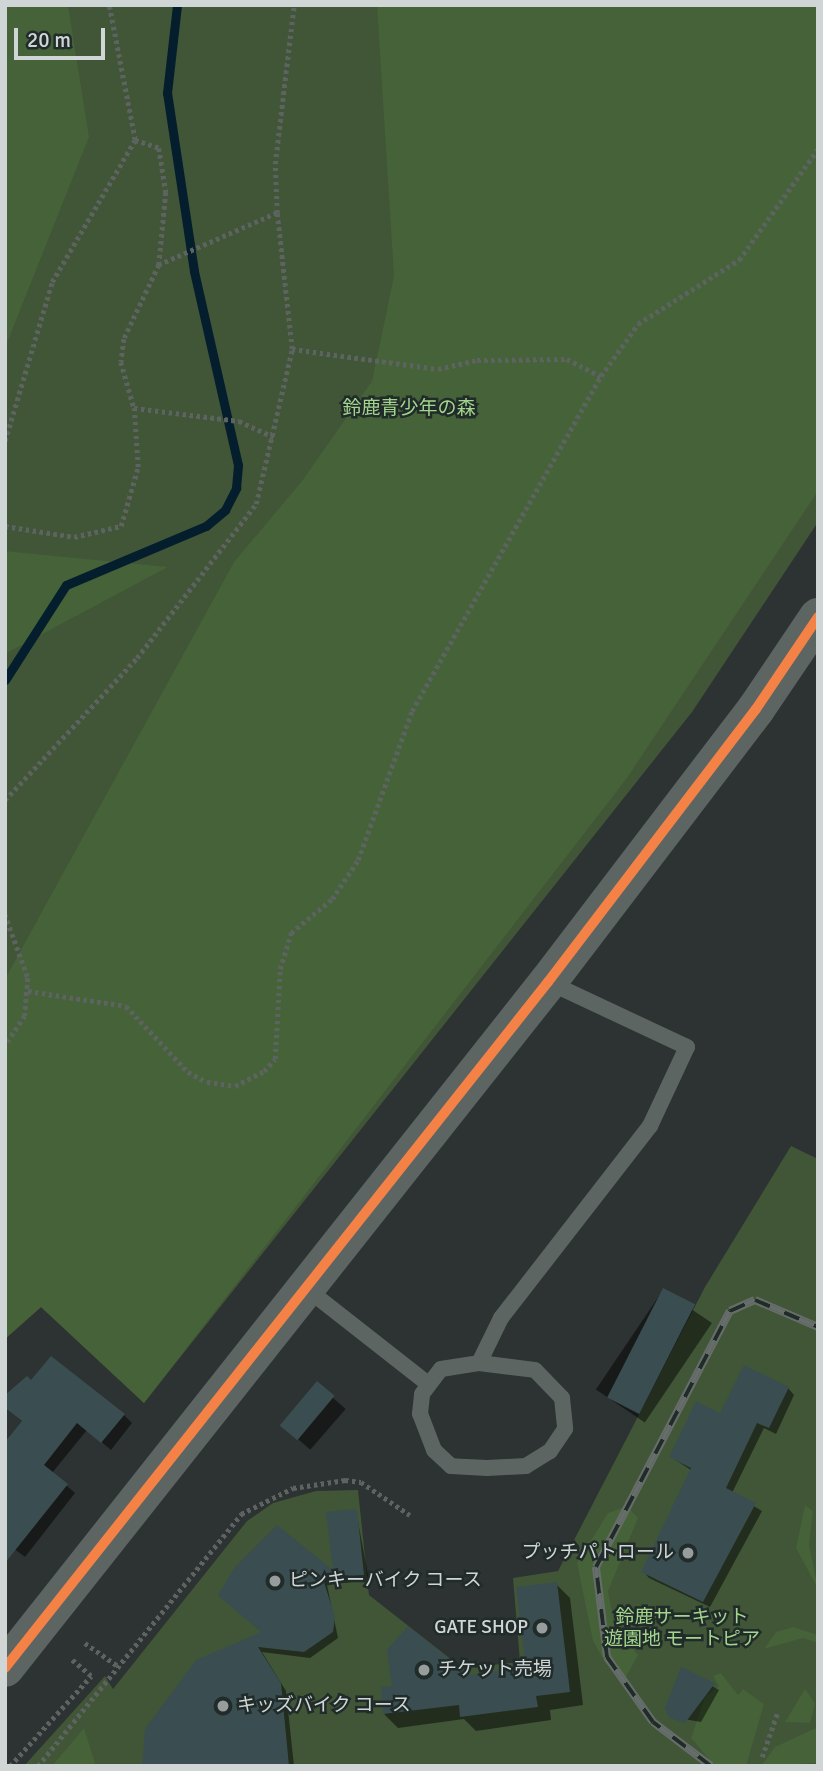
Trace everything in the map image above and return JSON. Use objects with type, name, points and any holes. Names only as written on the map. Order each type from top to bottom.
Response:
[{"type":"street","points":[[5,1668],[548,982],[757,709],[818,617]]},
{"type":"lane","points":[[479,1363],[500,1318],[650,1126],[687,1047],[548,982]]},
{"type":"lane","points":[[307,1289],[427,1383]]},
{"type":"lane","points":[[479,1363],[535,1370],[562,1398],[565,1429],[550,1451],[526,1465],[451,1465],[425,1433],[420,1414],[427,1383],[441,1369],[479,1363]]},
{"type":"path","points":[[5,441],[52,282],[135,140],[109,5]]},
{"type":"path","points":[[5,800],[137,658],[256,504],[275,438],[292,349],[275,164],[294,5]]},
{"type":"path","points":[[5,526],[74,537],[121,526],[138,467],[134,408],[122,374],[124,339],[159,265],[166,192],[159,148],[135,140]]},
{"type":"path","points":[[28,991],[126,1006],[188,1072],[220,1087],[247,1083],[264,1072],[275,1059],[280,969],[291,933],[332,899],[358,860],[412,711],[601,376],[638,324],[739,260],[818,149]]},
{"type":"path","points":[[159,265],[213,247],[278,213]]},
{"type":"path","points":[[292,349],[438,369],[488,359],[567,359],[601,376]]},
{"type":"path","points":[[134,408],[239,421],[275,438]]},
{"type":"path","points":[[5,914],[22,950],[28,991],[25,1016],[5,1046]]},
{"type":"path","points":[[38,1766],[234,1522],[264,1498],[321,1480],[345,1480],[361,1482],[410,1515]]},
{"type":"path","points":[[85,1643],[118,1666]]},
{"type":"path","points":[[10,1766],[91,1676],[72,1660]]},
{"type":"path","points":[[762,1757],[777,1714]]},
{"type":"green space","name":"鈴鹿青少年の森","points":[[5,5],[818,5],[818,522],[692,712],[144,1403],[41,1307],[5,1339]]},
{"type":"green space","points":[[5,5],[68,5],[89,137],[5,348]]},
{"type":"green space","name":"鈴鹿青少年の森","points":[[377,5],[818,5],[818,491],[627,778],[144,1403],[41,1307],[5,1339],[5,979],[234,562],[302,481],[372,381],[394,276]]},
{"type":"green space","points":[[5,551],[168,567],[5,654]]},
{"type":"green space","name":"鈴鹿サーキット 遊園地 モートピア","points":[[791,1146],[818,1159],[818,1766],[24,1766],[105,1676],[113,1689],[247,1521],[273,1503],[316,1491],[358,1490],[369,1595],[462,1668],[520,1662],[513,1578],[558,1571],[705,1287]]},
{"type":"green space","points":[[805,1505],[813,1511],[809,1545],[818,1589],[796,1548]]},
{"type":"green space","points":[[627,1506],[638,1518],[608,1591],[615,1627],[638,1655],[626,1677],[606,1664],[593,1641],[577,1563],[608,1513]]},
{"type":"green space","points":[[793,1627],[818,1635],[818,1643],[803,1638],[764,1649],[776,1632]]},
{"type":"green space","points":[[721,1673],[738,1695],[743,1689],[764,1704],[746,1766],[715,1766],[691,1738],[705,1697],[719,1686],[713,1676]]},
{"type":"green space","points":[[805,1689],[815,1703],[810,1723],[785,1722]]},
{"type":"green space","points":[[818,1727],[818,1763],[761,1766],[775,1747]]},
{"type":"green space","points":[[84,1728],[96,1766],[52,1766]]},
{"type":"building","points":[[663,1288],[695,1304],[639,1414],[607,1398]]},
{"type":"building","points":[[51,1356],[125,1414],[101,1443],[77,1423],[44,1465],[68,1484],[5,1563],[5,1442],[22,1421],[5,1408],[5,1395],[27,1376],[31,1380]]},
{"type":"building","points":[[744,1365],[789,1387],[769,1428],[757,1423],[726,1488],[756,1503],[703,1602],[641,1572],[691,1468],[669,1457],[696,1401],[720,1413]]},
{"type":"building","points":[[317,1381],[335,1396],[297,1440],[280,1425]]},
{"type":"building","points":[[357,1509],[364,1575],[323,1579],[335,1617],[333,1632],[304,1652],[258,1647],[281,1683],[289,1766],[142,1766],[145,1729],[196,1660],[261,1632],[218,1595],[235,1567],[277,1525],[333,1570],[326,1512]]},
{"type":"building","points":[[557,1582],[570,1692],[536,1696],[538,1707],[460,1717],[459,1705],[383,1714],[381,1687],[392,1686],[387,1650],[408,1626],[469,1675],[526,1667],[516,1587]]},
{"type":"building","points":[[681,1667],[715,1683],[685,1723],[670,1718],[665,1708]]},
{"type":"waterway","points":[[5,680],[66,585],[206,526],[225,510],[236,488],[238,465],[194,271],[167,93],[177,5]]},
{"type":"railway","points":[[711,1766],[653,1722],[607,1657],[596,1567],[730,1311],[755,1300],[818,1327]]},
{"type":"cycle path","points":[[5,1668],[548,982],[756,709],[818,617]]},
{"type":"place","name":"プッチパトロール","points":[[688,1553]]},
{"type":"place","name":"ピンキーバイク コース","points":[[275,1581]]},
{"type":"place","name":"GATE SHOP","points":[[542,1628]]},
{"type":"place","name":"チケット売場","points":[[424,1670]]},
{"type":"place","name":"キッズバイク コース","points":[[223,1706]]}]
